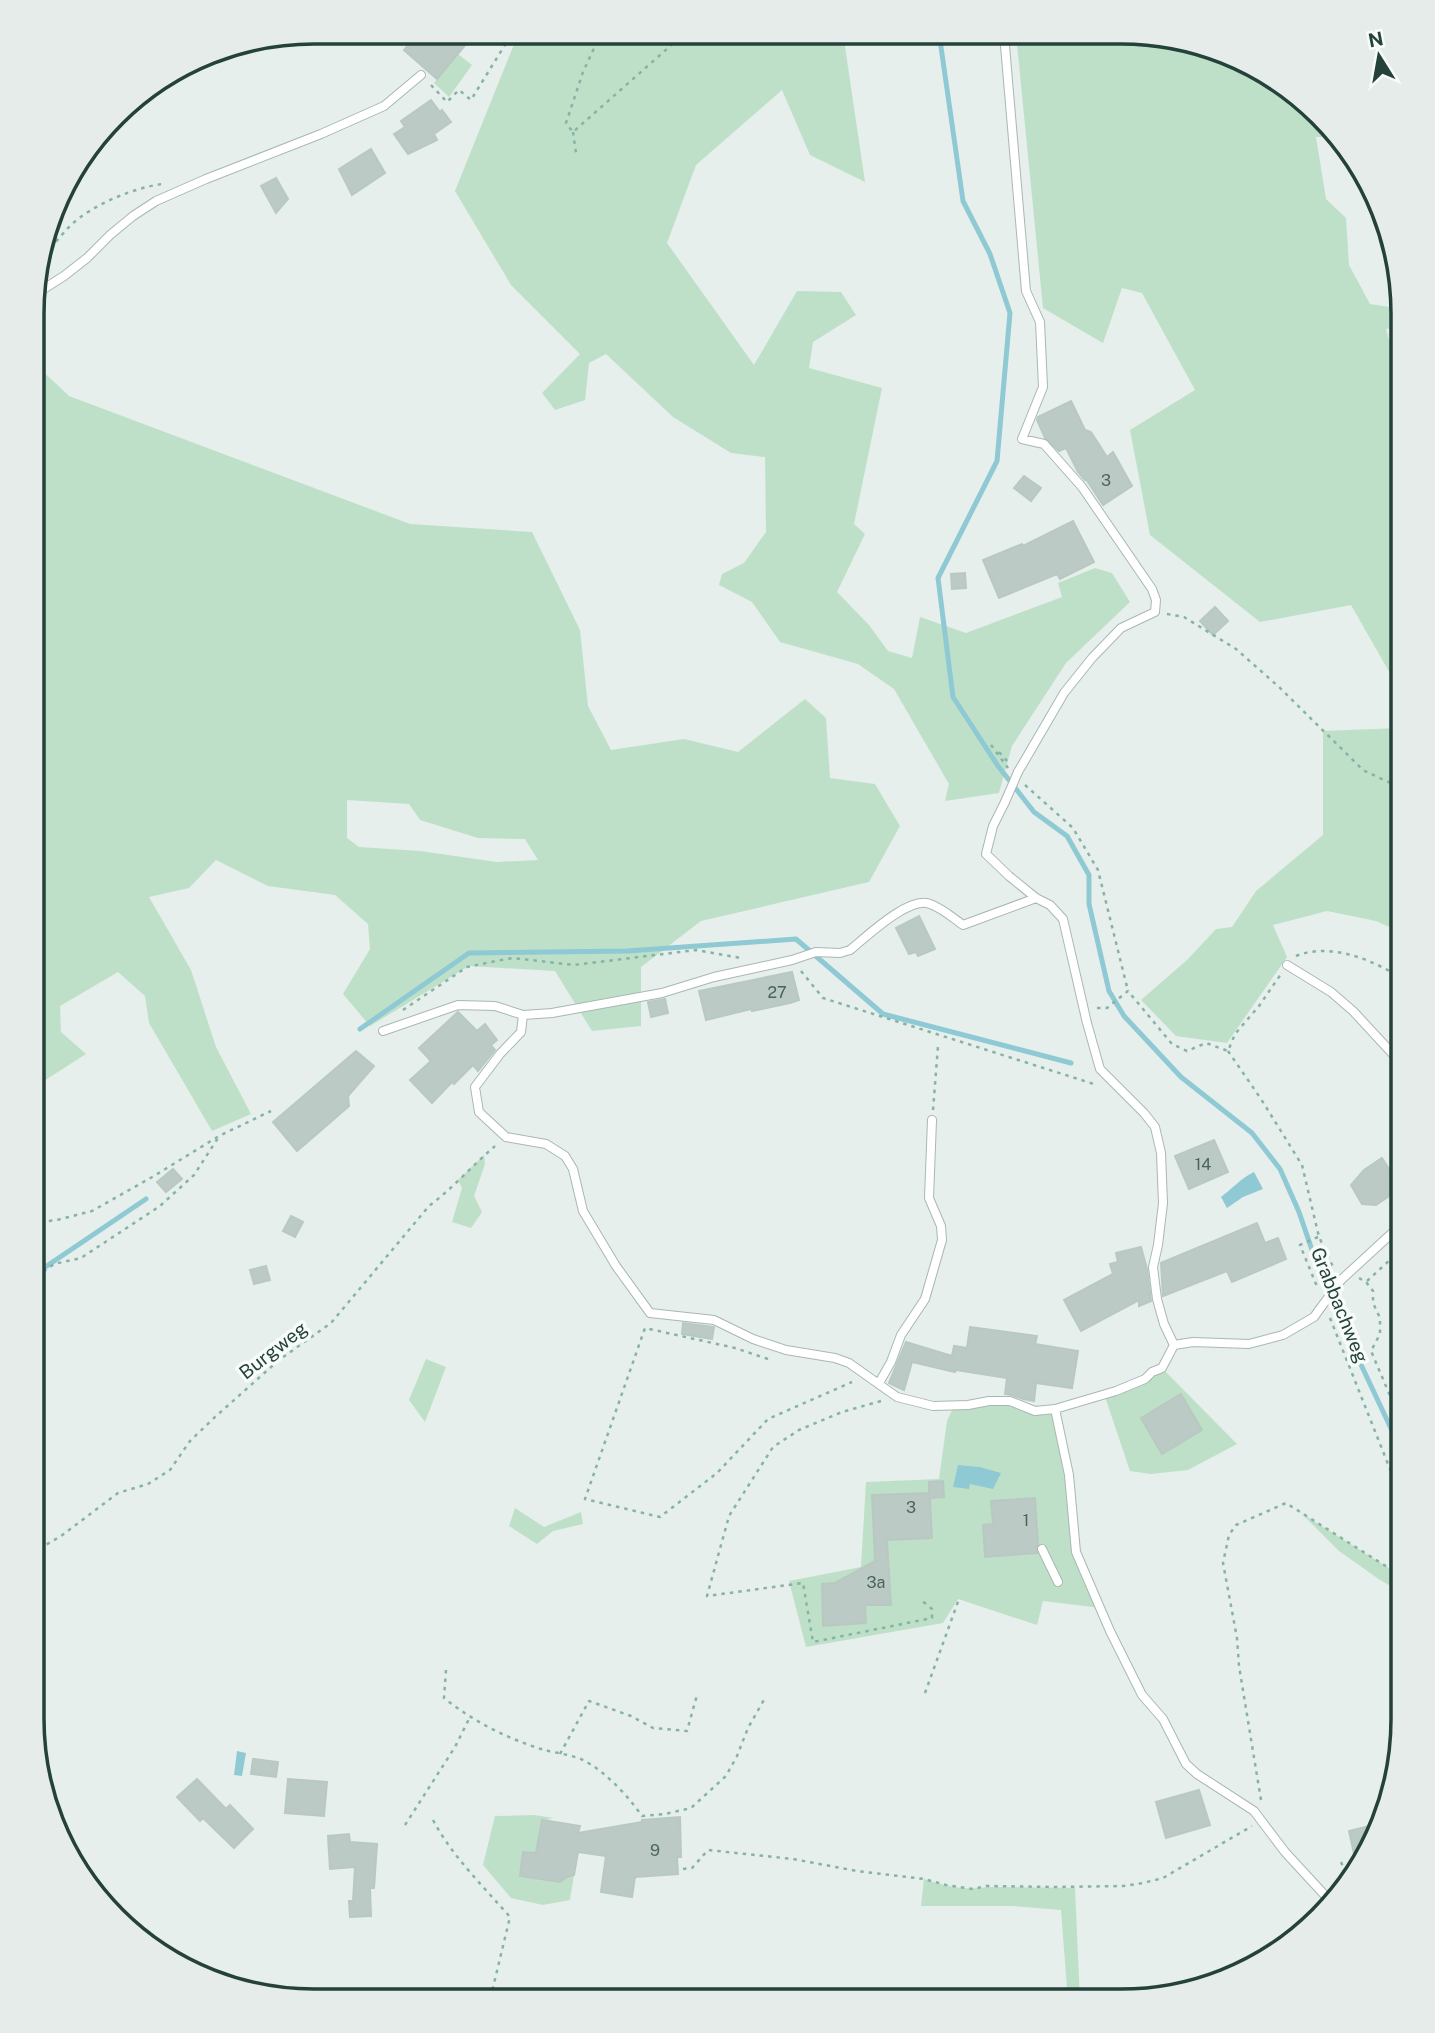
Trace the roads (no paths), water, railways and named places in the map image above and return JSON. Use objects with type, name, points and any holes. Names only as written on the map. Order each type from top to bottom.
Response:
[{"type":"lane","points":[[1004,44],[1026,292],[1040,322],[1043,387],[1022,439],[1044,444],[1082,486],[1152,589],[1156,600],[1155,612],[1121,628],[1064,693],[1015,773],[993,827],[986,854],[1036,898],[1050,905],[1063,919],[1100,1069],[1156,1127],[1163,1203],[1153,1267],[1157,1298],[1164,1324],[1174,1345]]},
{"type":"lane","points":[[45,288],[87,258],[133,216],[156,201],[384,106],[421,75]]},
{"type":"lane","points":[[383,1031],[458,1005],[495,1006],[523,1015],[552,1013],[662,993],[816,952],[840,953],[850,950],[906,908],[921,902],[929,903],[964,925],[1036,898]]},
{"type":"lane","points":[[1287,965],[1331,992],[1353,1011],[1391,1052]]},
{"type":"lane","points":[[523,1015],[521,1032],[475,1087],[479,1112],[506,1137],[546,1144],[565,1156],[573,1169],[583,1211],[616,1266],[650,1314],[714,1320],[753,1339],[786,1350],[835,1358],[849,1363],[897,1397],[933,1406],[1010,1401],[1035,1411],[1055,1409],[1116,1391],[1144,1379],[1162,1368],[1174,1345]]},
{"type":"lane","points":[[879,1383],[891,1362],[901,1335],[925,1299],[942,1240],[941,1227],[929,1198],[932,1120]]},
{"type":"lane","points":[[1174,1345],[1193,1342],[1249,1343],[1283,1335],[1314,1317],[1345,1276],[1391,1234]]},
{"type":"lane","points":[[1055,1409],[1069,1475],[1076,1552],[1110,1631],[1142,1695],[1163,1719],[1186,1764],[1254,1811],[1285,1852],[1325,1896]]},
{"type":"lane","points":[[1042,1549],[1058,1582]]},
{"type":"water","points":[[1254,1172],[1263,1189],[1243,1197],[1227,1208],[1221,1197]]},
{"type":"water","points":[[958,1465],[1001,1473],[993,1489],[970,1484],[969,1489],[953,1487]]},
{"type":"water","points":[[237,1751],[246,1753],[242,1776],[234,1775]]},
{"type":"waterway","points":[[941,44],[963,201],[990,254],[1010,313],[997,461],[938,578],[953,697],[998,766],[1034,812],[1067,836],[1089,875],[1089,904],[1109,991],[1124,1016],[1181,1077],[1252,1133],[1280,1169],[1299,1212],[1325,1288],[1391,1428]]},
{"type":"waterway","points":[[360,1029],[469,953],[627,951],[796,939],[883,1014],[1071,1063]]},
{"type":"waterway","points":[[44,1268],[146,1199]]}]
